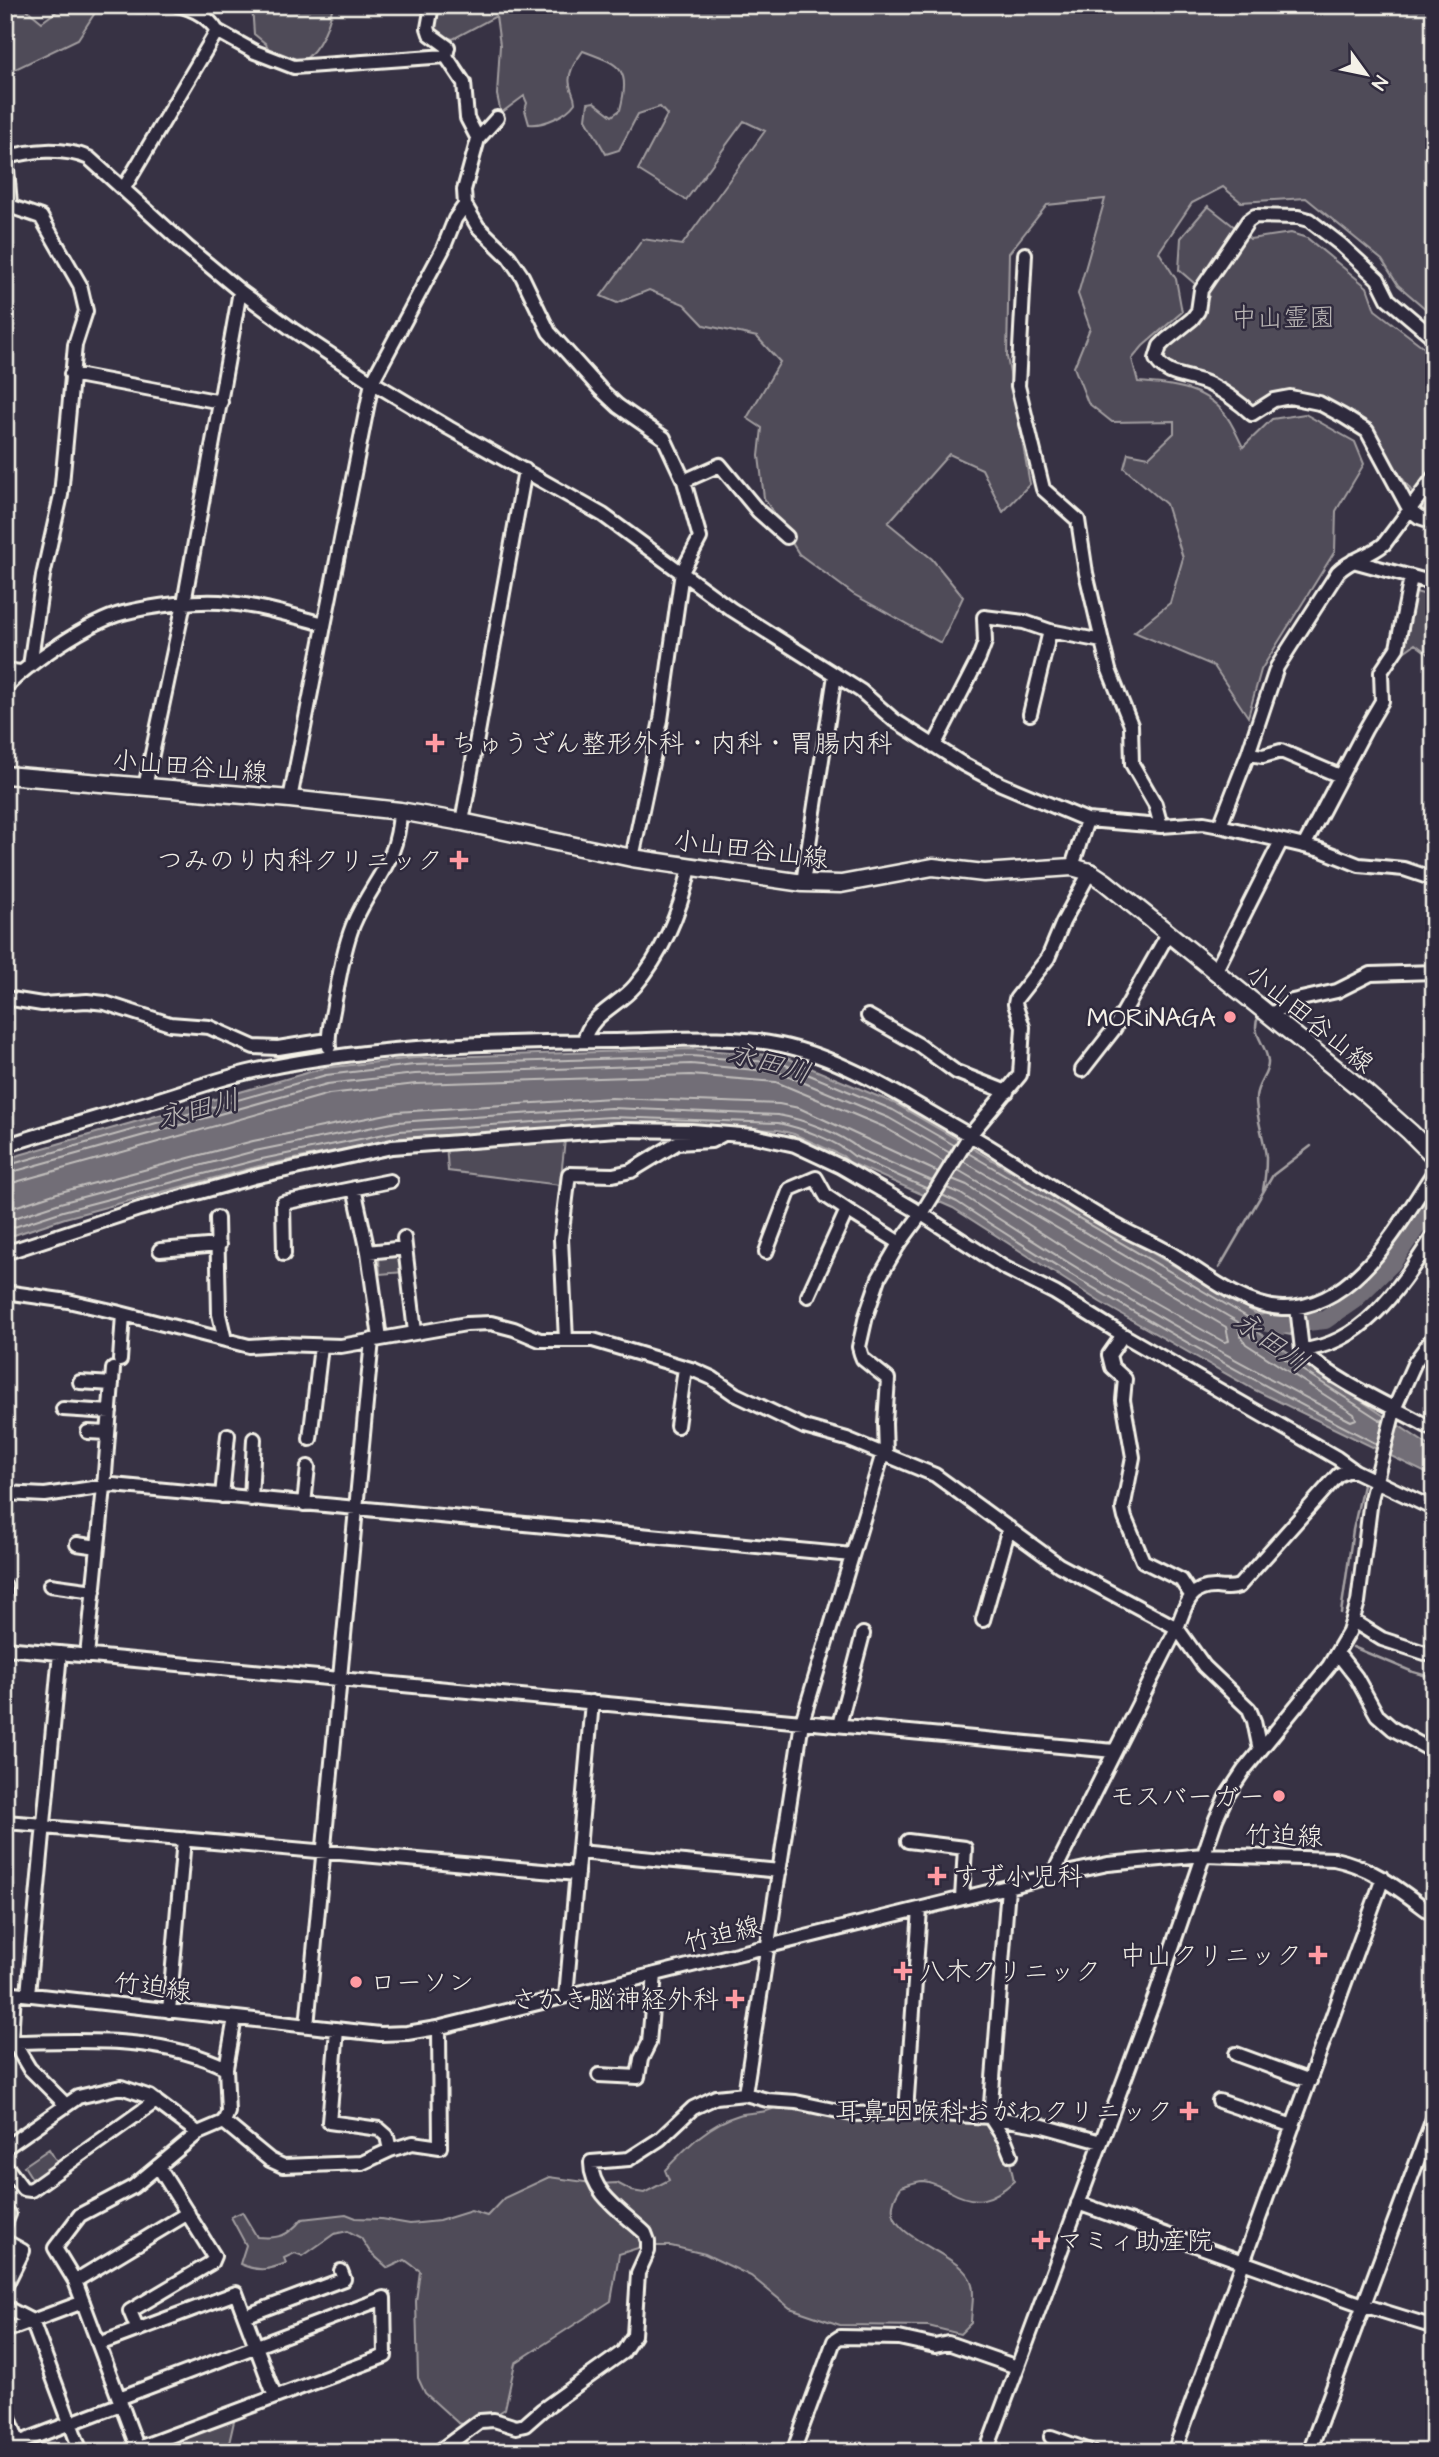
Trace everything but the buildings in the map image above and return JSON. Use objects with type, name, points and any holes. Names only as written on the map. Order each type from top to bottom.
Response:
[{"type":"main road","name":"小山田谷山線","points":[[5,775],[400,811],[632,859],[803,883],[841,884],[933,867],[985,873],[1072,867],[1090,872],[1105,882],[1366,1093],[1434,1156]]},
{"type":"street","points":[[177,5],[194,9],[212,23],[217,31],[255,52],[295,67],[446,56]]},
{"type":"street","points":[[428,5],[431,11],[428,28],[430,34],[448,47],[446,56],[464,83],[467,118],[478,139]]},
{"type":"street","points":[[124,188],[217,31]]},
{"type":"street","points":[[498,118],[478,139],[464,190],[465,205],[478,227],[509,257],[522,276],[550,332],[618,406],[664,438],[684,481],[700,538],[682,572],[660,720],[632,859]]},
{"type":"street","points":[[25,669],[61,495],[71,374],[75,345],[86,311],[85,299],[63,253],[41,217],[10,204],[6,158],[22,153],[68,151],[89,158],[187,247],[240,290],[372,382],[603,515],[768,634],[861,691],[894,720],[1001,784],[1087,820],[1161,826],[1204,823],[1304,845],[1359,865],[1404,869],[1434,879]]},
{"type":"street","points":[[290,799],[372,382],[443,249],[455,219],[465,205]]},
{"type":"street","points":[[1434,338],[1388,299],[1378,279],[1309,220],[1298,217],[1255,216],[1248,222],[1201,290],[1198,311],[1192,320],[1160,346],[1156,359],[1171,373],[1211,385],[1252,414],[1273,400],[1290,397],[1319,403],[1343,416],[1367,431],[1409,509],[1419,517],[1434,522]]},
{"type":"street","points":[[1025,254],[1018,386],[1043,489],[1078,520],[1086,573],[1109,670],[1131,725],[1132,764],[1155,804],[1161,826]]},
{"type":"street","points":[[145,787],[184,603],[240,290]]},
{"type":"street","points":[[71,374],[221,402]]},
{"type":"street","points":[[684,481],[720,465],[758,511],[787,537]]},
{"type":"street","points":[[463,822],[525,470]]},
{"type":"street","points":[[1220,826],[1277,667],[1338,572],[1384,544],[1434,477]]},
{"type":"street","points":[[1353,561],[1434,583]]},
{"type":"street","points":[[1304,845],[1382,701],[1381,672],[1397,648],[1411,577]]},
{"type":"street","points":[[5,688],[25,669],[105,620],[122,613],[184,603],[228,602],[324,624]]},
{"type":"street","points":[[934,746],[979,658],[985,642],[984,617],[1024,622],[1050,631],[1102,641]]},
{"type":"street","points":[[1030,714],[1050,631]]},
{"type":"street","points":[[5,670],[25,669]]},
{"type":"street","points":[[803,883],[835,675]]},
{"type":"street","points":[[1248,754],[1263,756],[1281,751],[1340,776]]},
{"type":"street","points":[[331,1058],[328,1040],[352,928],[392,857],[399,835],[400,811]]},
{"type":"street","points":[[1072,867],[1087,820]]},
{"type":"street","points":[[1215,972],[1281,841]]},
{"type":"street","points":[[584,1041],[586,1031],[593,1022],[633,988],[664,942],[678,914],[690,869]]},
{"type":"street","points":[[745,2094],[803,1722],[884,1453],[888,1378],[863,1359],[859,1347],[875,1290],[900,1243],[923,1212],[970,1135],[1020,1075],[1024,1043],[1016,999],[1048,958],[1063,922],[1090,872]]},
{"type":"street","points":[[1082,1070],[1114,1029],[1168,934]]},
{"type":"street","points":[[1270,1015],[1292,1001],[1337,991],[1371,974],[1434,972]]},
{"type":"street","points":[[5,998],[42,1004],[87,1001],[105,1003],[170,1024],[209,1027],[244,1044],[263,1049],[328,1040]]},
{"type":"street","points":[[868,1016],[919,1045],[956,1072],[1007,1092]]},
{"type":"street","points":[[7,1143],[213,1081],[262,1069],[366,1052],[584,1041],[751,1041],[785,1045],[879,1084],[970,1135],[1122,1229],[1168,1251],[1224,1287],[1261,1304],[1281,1308],[1310,1305],[1332,1295],[1371,1262],[1434,1172]]},
{"type":"street","points":[[5,1253],[117,1216],[254,1177],[393,1147],[617,1130],[754,1136],[783,1142],[817,1154],[923,1212],[1003,1267],[1055,1293],[1304,1438],[1355,1471],[1377,1479],[1434,1509]]},
{"type":"street","points":[[566,1340],[561,1239],[569,1174],[613,1175],[631,1171],[677,1143],[711,1141],[724,1133]]},
{"type":"street","points":[[766,1252],[790,1189],[816,1178],[826,1196],[900,1243]]},
{"type":"street","points":[[284,1254],[283,1203],[390,1181]]},
{"type":"street","points":[[307,2026],[376,1339],[368,1252],[354,1188]]},
{"type":"street","points":[[808,1296],[847,1210]]},
{"type":"street","points":[[217,1218],[219,1314],[225,1340]]},
{"type":"street","points":[[1302,1350],[1325,1345],[1354,1331],[1371,1317],[1396,1292],[1434,1236]]},
{"type":"street","points":[[368,1252],[405,1243],[415,1332]]},
{"type":"street","points":[[160,1250],[219,1245]]},
{"type":"street","points":[[5,1292],[68,1301],[249,1346],[341,1346],[466,1324],[491,1323],[540,1340],[593,1340],[685,1368],[712,1378],[734,1394],[804,1427],[847,1439],[935,1475],[1059,1564],[1177,1628],[1203,1666],[1249,1709],[1260,1750]]},
{"type":"street","points":[[1297,1307],[1302,1350],[1311,1359],[1361,1391],[1434,1430]]},
{"type":"street","points":[[87,1656],[112,1384],[123,1314]]},
{"type":"street","points":[[1123,1335],[1109,1355],[1112,1367],[1125,1379],[1123,1400],[1133,1457],[1123,1509],[1125,1518],[1143,1560],[1181,1580],[1191,1595]]},
{"type":"street","points":[[986,2452],[1155,1997],[1203,1855],[1226,1797],[1260,1750],[1338,1654],[1353,1621],[1358,1602],[1371,1499],[1395,1407],[1415,1362],[1434,1336]]},
{"type":"street","points":[[310,1439],[321,1346]]},
{"type":"street","points":[[677,1426],[685,1368]]},
{"type":"street","points":[[80,1382],[112,1384]]},
{"type":"street","points":[[62,1409],[110,1412]]},
{"type":"street","points":[[88,1432],[108,1433]]},
{"type":"street","points":[[222,1496],[228,1435]]},
{"type":"street","points":[[251,1499],[254,1439]]},
{"type":"street","points":[[304,1504],[308,1467]]},
{"type":"street","points":[[1052,1876],[1191,1595],[1201,1588],[1239,1586],[1338,1475],[1355,1471]]},
{"type":"street","points":[[5,1493],[45,1495],[113,1486],[852,1555]]},
{"type":"street","points":[[983,1620],[1009,1528]]},
{"type":"street","points":[[77,1545],[98,1547]]},
{"type":"street","points":[[50,1585],[94,1591]]},
{"type":"street","points":[[5,1586],[5,1594]]},
{"type":"street","points":[[1353,1621],[1382,1639],[1434,1656]]},
{"type":"street","points":[[839,1725],[863,1634]]},
{"type":"street","points":[[5,1648],[1114,1751]]},
{"type":"street","points":[[28,1994],[60,1653]]},
{"type":"street","points":[[1338,1654],[1356,1677],[1377,1715],[1393,1728],[1434,1752]]},
{"type":"street","points":[[566,1996],[592,1702]]},
{"type":"street","points":[[5,1822],[577,1874]]},
{"type":"street","points":[[169,2011],[184,1839]]},
{"type":"street","points":[[908,1842],[965,1848],[962,1898]]},
{"type":"street","points":[[579,1852],[780,1871]]},
{"type":"street","name":"竹迫線","points":[[10,1992],[380,2035],[407,2033],[439,2028],[1052,1876],[1108,1864],[1203,1855],[1334,1859],[1364,1866],[1434,1915]]},
{"type":"street","points":[[1174,2452],[1383,1878]]},
{"type":"street","points":[[1008,1887],[990,2117],[1011,2155]]},
{"type":"street","points":[[906,2112],[920,1909]]},
{"type":"street","points":[[599,2075],[638,2077],[641,2059],[649,2043],[655,1974]]},
{"type":"street","points":[[10,1992],[10,2046]]},
{"type":"street","points":[[5,2448],[20,2447],[120,2401],[384,2298],[385,2356],[138,2450],[120,2401],[99,2344],[75,2281],[55,2248],[80,2216],[133,2187],[198,2133],[224,2122],[228,2112],[226,2068],[235,2018]]},
{"type":"street","points":[[224,2122],[270,2160],[283,2166],[362,2163],[413,2143],[440,2147],[439,2028]]},
{"type":"street","points":[[337,2030],[328,2122],[379,2129],[387,2136],[390,2150]]},
{"type":"street","points":[[10,2046],[138,2042],[205,2057],[226,2068]]},
{"type":"street","points":[[10,2046],[66,2105]]},
{"type":"street","points":[[1236,2054],[1310,2081]]},
{"type":"street","points":[[5,2148],[78,2097],[121,2087],[156,2101],[198,2133]]},
{"type":"street","points":[[438,2452],[481,2421],[494,2420],[516,2427],[525,2425],[623,2351],[635,2335],[638,2273],[648,2251],[648,2241],[645,2232],[599,2189],[593,2179],[591,2162],[629,2159],[660,2139],[693,2108],[716,2098],[745,2094],[852,2114],[906,2112],[990,2117],[1043,2126],[1101,2142]]},
{"type":"street","points":[[5,2165],[23,2189],[31,2190],[156,2101]]},
{"type":"street","points":[[1219,2101],[1293,2126]]},
{"type":"street","points":[[1309,2452],[1434,2116]]},
{"type":"street","points":[[138,2330],[130,2311],[211,2263],[214,2256],[158,2166]]},
{"type":"street","points":[[1078,2203],[1363,2305],[1434,2327]]},
{"type":"street","points":[[5,2213],[9,2214],[5,2224]]},
{"type":"street","points":[[75,2281],[188,2213]]},
{"type":"street","points":[[5,2241],[23,2251],[5,2287]]},
{"type":"street","points":[[245,2316],[344,2279],[341,2271]]},
{"type":"street","points":[[99,2344],[236,2294],[275,2397]]},
{"type":"street","points":[[5,2331],[83,2302]]},
{"type":"street","points":[[5,2307],[32,2321],[81,2452]]},
{"type":"street","points":[[793,2452],[834,2341],[840,2337],[899,2337],[935,2346],[948,2343],[1017,2367]]},
{"type":"street","points":[[5,2407],[20,2447]]},
{"type":"street","points":[[1051,2437],[1093,2452]]},
{"type":"green space","points":[[5,5],[21,5],[42,22],[65,5],[100,5],[78,39],[5,74]]},
{"type":"green space","points":[[252,5],[333,5],[321,40],[310,55],[295,66],[271,54],[266,44],[254,34]]},
{"type":"green space","points":[[431,5],[1434,5],[1434,316],[1398,285],[1382,260],[1306,198],[1241,202],[1223,187],[1192,203],[1159,252],[1176,279],[1182,312],[1132,359],[1138,382],[1185,388],[1206,397],[1227,417],[1243,447],[1272,419],[1305,414],[1355,442],[1364,464],[1336,511],[1335,551],[1261,670],[1248,717],[1214,666],[1134,632],[1170,603],[1183,558],[1166,504],[1124,468],[1128,453],[1149,457],[1174,433],[1174,421],[1112,422],[1088,403],[1074,367],[1090,328],[1078,294],[1105,199],[1047,205],[1009,253],[1007,357],[1030,484],[1003,512],[982,469],[949,454],[888,523],[932,559],[963,597],[941,643],[853,594],[799,554],[764,498],[759,456],[762,428],[747,418],[780,362],[757,337],[704,325],[684,304],[649,290],[617,303],[601,296],[643,239],[682,245],[765,131],[744,121],[686,200],[638,170],[667,115],[660,107],[638,114],[619,150],[606,154],[586,119],[588,103],[594,102],[612,116],[620,110],[623,76],[614,64],[583,51],[570,76],[575,103],[554,119],[529,124],[524,96],[501,113],[497,95],[500,45],[496,16],[453,39],[439,35],[433,29]]},
{"type":"green space","name":"中山霊園","points":[[1208,206],[1250,239],[1291,233],[1307,238],[1367,287],[1375,310],[1434,355],[1434,514],[1428,514],[1385,454],[1342,408],[1296,393],[1252,409],[1168,366],[1160,353],[1197,322],[1209,296],[1179,270],[1181,238]]},
{"type":"green space","points":[[1412,591],[1434,597],[1434,658],[1415,644],[1401,654]]},
{"type":"green space","points":[[565,1140],[560,1185],[448,1171],[446,1143]]},
{"type":"green space","points":[[401,1256],[404,1272],[380,1274],[379,1258]]},
{"type":"green space","points":[[780,2103],[927,2117],[985,2119],[1009,2158],[1014,2181],[991,2197],[976,2200],[959,2196],[930,2182],[920,2181],[901,2187],[894,2201],[893,2214],[900,2226],[911,2236],[955,2263],[966,2273],[972,2284],[971,2323],[960,2334],[928,2326],[840,2325],[790,2308],[751,2276],[705,2254],[671,2246],[644,2246],[619,2254],[611,2301],[515,2363],[505,2409],[477,2427],[458,2423],[425,2393],[418,2378],[416,2301],[420,2271],[405,2260],[388,2268],[370,2252],[361,2238],[348,2231],[334,2234],[303,2256],[295,2253],[284,2258],[286,2263],[274,2267],[258,2269],[240,2264],[246,2245],[231,2217],[242,2212],[257,2237],[271,2237],[287,2233],[302,2219],[346,2214],[356,2218],[410,2224],[439,2221],[471,2211],[487,2216],[504,2198],[549,2177],[599,2184],[617,2183],[632,2191],[644,2193],[669,2180],[665,2170],[689,2145],[717,2124],[744,2114],[766,2111]]},
{"type":"green space","points":[[49,2149],[58,2164],[33,2180],[24,2166]]},
{"type":"green space","points":[[235,2417],[227,2452],[175,2452],[171,2440]]},
{"type":"water","name":"永田川","points":[[691,1049],[782,1056],[896,1104],[1257,1314],[1289,1319],[1291,1335],[1250,1327],[1434,1449],[1434,1477],[1253,1389],[1100,1302],[953,1208],[849,1162],[843,1156],[794,1134],[778,1130],[611,1124],[400,1138],[259,1166],[65,1218],[5,1238],[5,1159],[324,1068],[414,1058]]},
{"type":"waterway","points":[[1259,1016],[1256,1028],[1268,1062],[1256,1098],[1266,1157],[1263,1190]]},
{"type":"waterway","points":[[1219,1268],[1273,1175],[1311,1146]]},
{"type":"waterway","name":"永田川","points":[[1267,1323],[1280,1325],[1325,1320],[1354,1300],[1392,1263],[1434,1201]]},
{"type":"waterway","points":[[1341,1613],[1353,1530],[1363,1485]]},
{"type":"waterway","points":[[1353,1647],[1434,1678]]},
{"type":"place","name":"ちゅうざん整形外科・内科・胃腸内科","points":[[435,743]]},
{"type":"place","name":"つみのり内科クリニック","points":[[459,860]]},
{"type":"place","name":"MORiNAGA","points":[[1230,1017]]},
{"type":"place","name":"モスバーガー","points":[[1279,1796]]},
{"type":"place","name":"すず小児科","points":[[937,1876]]},
{"type":"place","name":"中山クリニック","points":[[1318,1955]]},
{"type":"place","name":"八木クリニック","points":[[903,1971]]},
{"type":"place","name":"ローソン","points":[[356,1982]]},
{"type":"place","name":"さかき脳神経外科","points":[[735,1999]]},
{"type":"place","name":"耳鼻咽喉科おがわクリニック","points":[[1189,2111]]},
{"type":"place","name":"マミィ助産院","points":[[1041,2240]]}]
